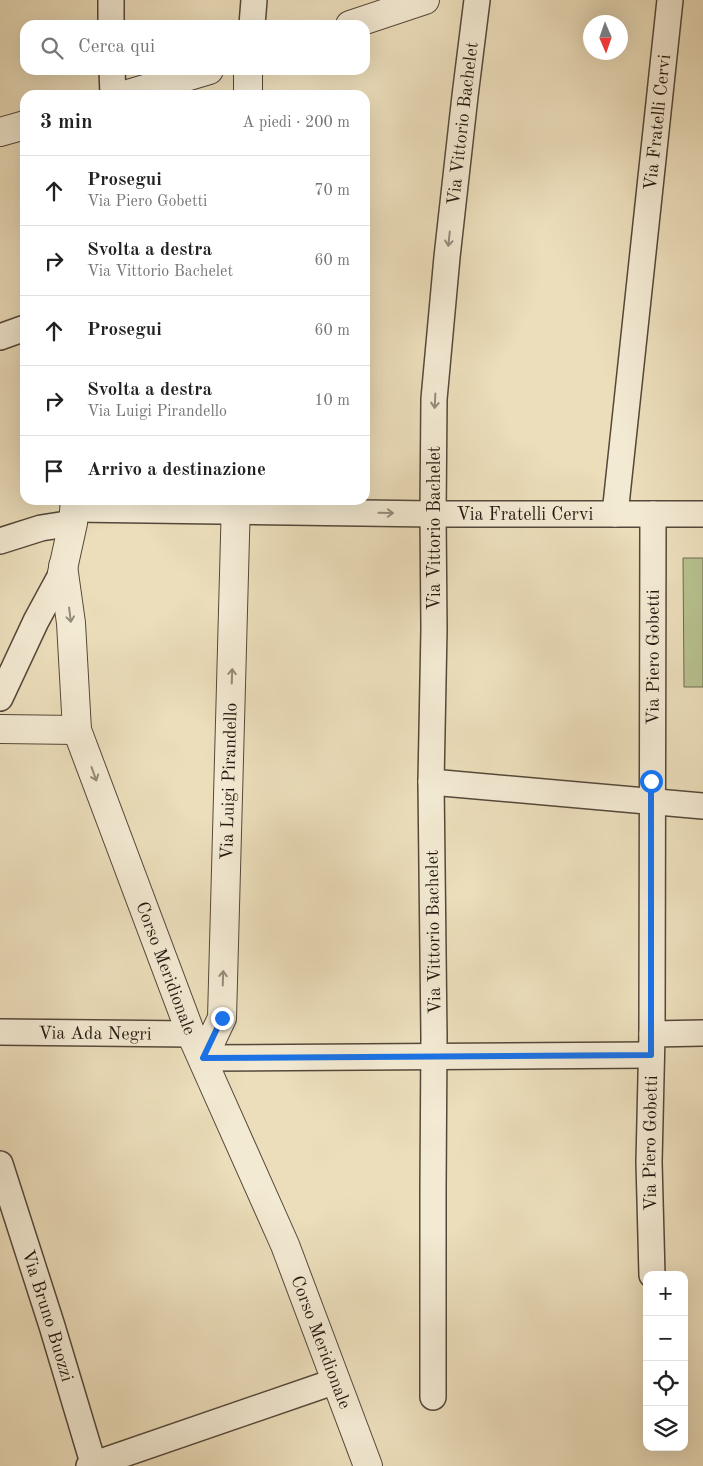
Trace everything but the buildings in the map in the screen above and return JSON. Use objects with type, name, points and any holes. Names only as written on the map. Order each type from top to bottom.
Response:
[{"type":"street","points":[[111,0],[112,20]]},
{"type":"street","points":[[252,20],[254,0]]},
{"type":"street","points":[[365,20],[425,0]]},
{"type":"street","name":"Via Vittorio Bachelet","points":[[433,1397],[434,1057],[431,782],[434,629],[434,399],[447,257],[465,96],[474,39],[477,0]]},
{"type":"street","name":"Via Fratelli Cervi","points":[[615,514],[670,0]]},
{"type":"street","points":[[112,75],[112,90]]},
{"type":"street","points":[[142,90],[192,75]]},
{"type":"street","points":[[248,75],[248,90]]},
{"type":"street","points":[[0,132],[20,126]]},
{"type":"street","points":[[0,337],[20,330]]},
{"type":"street","name":"Via Fratelli Cervi","points":[[0,541],[41,528],[74,511],[236,506],[433,514],[703,514]]},
{"type":"street","name":"Via Luigi Pirandello","points":[[197,1046],[222,1018],[236,506]]},
{"type":"street","points":[[0,698],[36,621],[63,570],[74,511]]},
{"type":"street","name":"Via Piero Gobetti","points":[[652,1271],[649,1162],[652,1044],[653,514]]},
{"type":"street","name":"Corso Meridionale","points":[[63,570],[71,623],[77,730],[197,1046],[285,1245],[368,1466]]},
{"type":"street","points":[[0,729],[77,730]]},
{"type":"street","points":[[431,782],[703,806]]},
{"type":"street","name":"Via Ada Negri","points":[[0,1032],[197,1046],[434,1057]]},
{"type":"street","points":[[434,1057],[652,1044],[703,1033]]},
{"type":"street","name":"Via Bruno Buozzi","points":[[0,1164],[52,1326],[92,1466]]},
{"type":"street","points":[[92,1466],[336,1381]]},
{"type":"green space","points":[[683,558],[703,558],[703,687],[684,687]]},
{"type":"route","points":[[222,1018],[203,1058],[651,1055],[651,781]]}]
